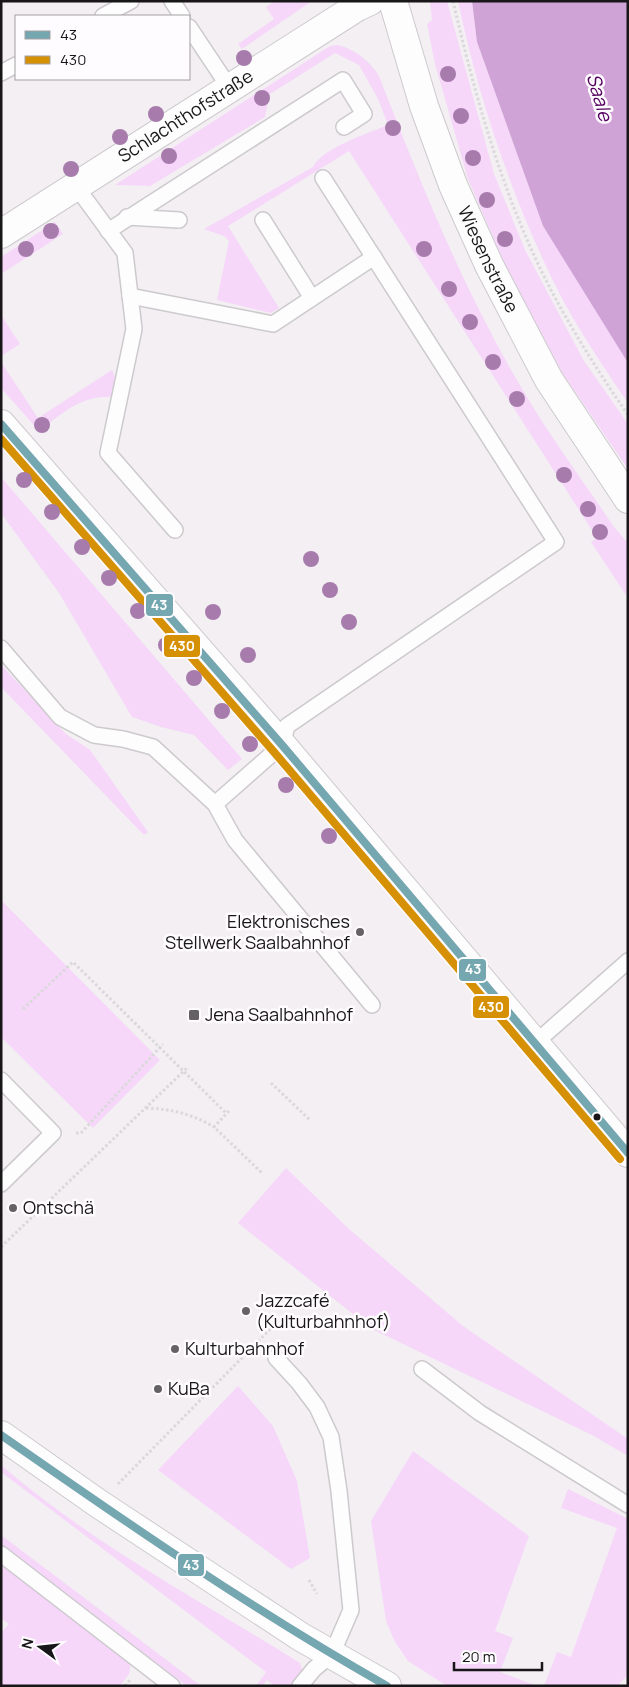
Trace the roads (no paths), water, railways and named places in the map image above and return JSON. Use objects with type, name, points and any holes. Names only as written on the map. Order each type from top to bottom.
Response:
[{"type":"street","name":"Schlachthofstraße","points":[[1,234],[229,87],[357,7],[370,1]]},
{"type":"street","name":"Wiesenstraße","points":[[393,1],[424,106],[453,185],[489,265],[549,380],[628,499]]},
{"type":"street","points":[[1,424],[282,745],[628,1153]]},
{"type":"street","points":[[1,1436],[99,1504],[302,1637],[387,1686]]},
{"type":"lane","points":[[105,15],[130,1]]},
{"type":"lane","points":[[172,1],[181,15]]},
{"type":"lane","points":[[190,28],[229,87]]},
{"type":"lane","points":[[1,73],[15,66]]},
{"type":"lane","points":[[108,231],[127,217],[343,80],[364,114],[344,127]]},
{"type":"lane","points":[[214,804],[282,745],[287,726],[556,542],[322,178]]},
{"type":"lane","points":[[75,185],[124,253],[130,296],[134,329],[108,453],[175,530]]},
{"type":"lane","points":[[127,217],[179,220]]},
{"type":"lane","points":[[263,220],[312,298]]},
{"type":"lane","points":[[130,296],[273,324],[374,257]]},
{"type":"lane","points":[[1,648],[60,716],[94,735],[123,739],[153,747],[214,804],[235,840],[372,1005]]},
{"type":"lane","points":[[534,1044],[628,961]]},
{"type":"lane","points":[[1,1080],[52,1133],[1,1184]]},
{"type":"lane","points":[[276,1358],[300,1383],[317,1407],[331,1438],[340,1491],[350,1610],[332,1654],[314,1669],[300,1686]]},
{"type":"lane","points":[[422,1369],[480,1413],[628,1505]]},
{"type":"lane","points":[[1,1554],[172,1686]]},
{"type":"water","name":"Saale","points":[[472,1],[628,1],[628,363],[543,226],[477,42]]},
{"type":"place","name":"Elektronisches Stellwerk Saalbahnhof","points":[[360,932]]},
{"type":"place","name":"Jena Saalbahnhof","points":[[194,1015]]},
{"type":"place","name":"Ontschä","points":[[13,1208]]},
{"type":"place","name":"Jazzcafé (Kulturbahnhof)","points":[[246,1311]]},
{"type":"place","name":"Kulturbahnhof","points":[[175,1349]]},
{"type":"place","name":"KuBa","points":[[158,1389]]}]
